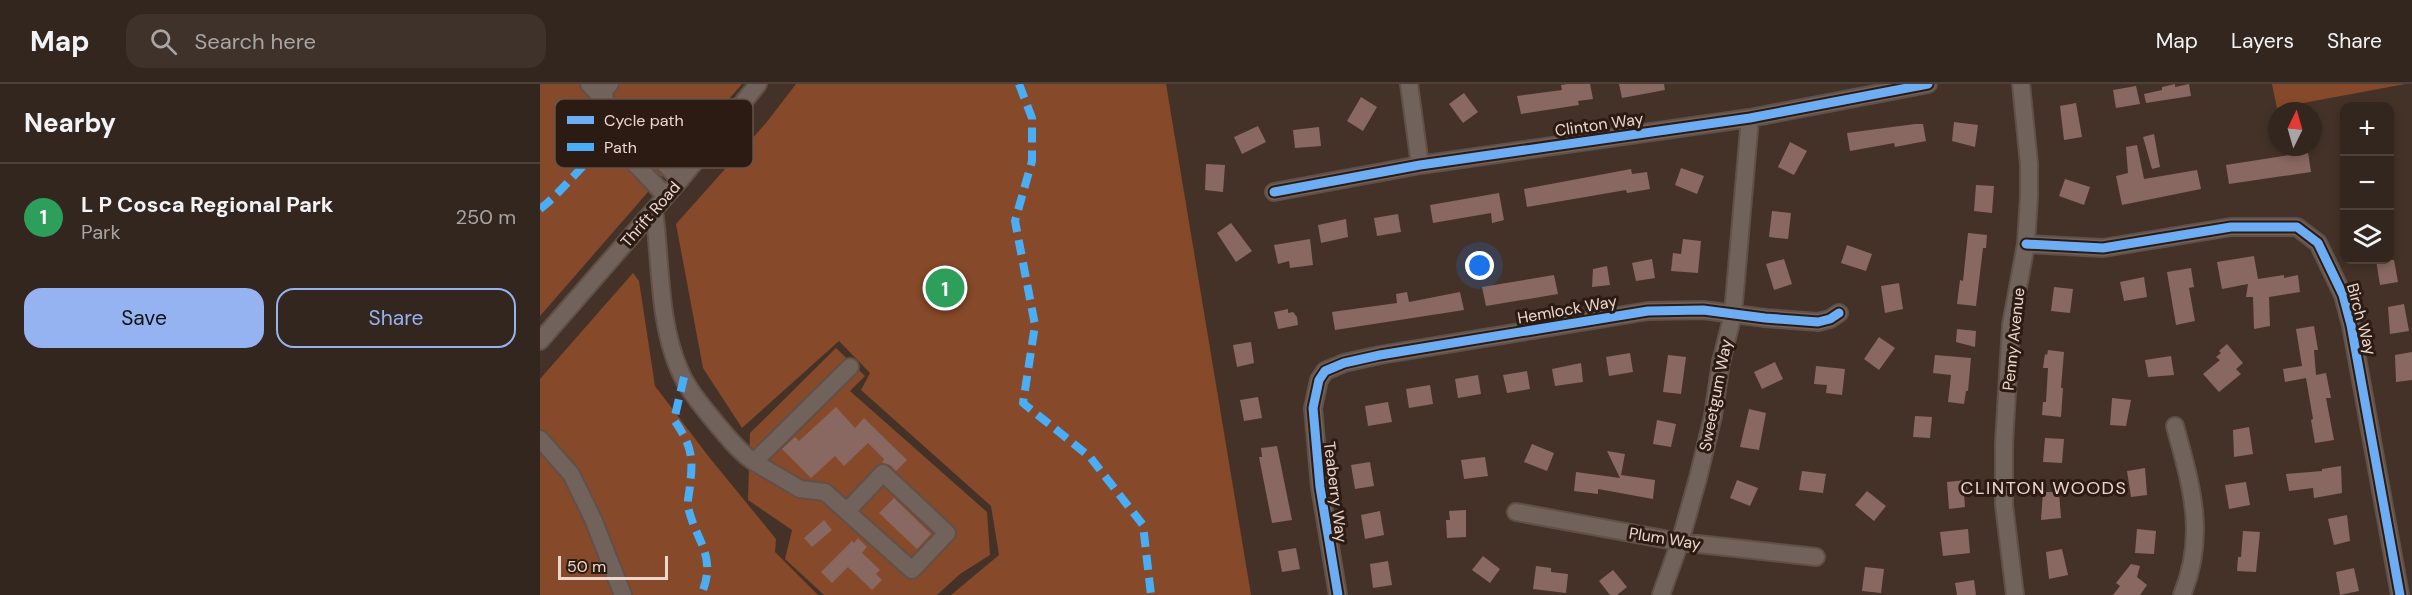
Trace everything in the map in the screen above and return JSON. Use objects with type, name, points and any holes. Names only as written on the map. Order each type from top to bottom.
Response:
[{"type":"street","points":[[589,84],[603,99]]},
{"type":"street","points":[[604,99],[605,89],[610,84]]},
{"type":"street","name":"Thrift Road","points":[[746,99],[758,84]]},
{"type":"street","points":[[1409,84],[1420,165]]},
{"type":"street","name":"Clinton Way","points":[[1274,192],[1420,165],[1750,118],[1928,84]]},
{"type":"street","name":"Penny Avenue","points":[[2015,595],[2004,505],[2004,443],[2011,325],[2026,243],[2029,164],[2021,84]]},
{"type":"street","name":"Sweetgum Way","points":[[1661,595],[1680,542],[1713,416],[1721,362],[1733,314],[1750,118]]},
{"type":"street","points":[[639,168],[666,196]]},
{"type":"street","points":[[669,168],[680,180]]},
{"type":"street","name":"Thrift Road","points":[[540,341],[690,168]]},
{"type":"street","points":[[654,210],[668,332],[679,369],[695,398],[742,453],[800,489],[825,492],[912,570],[947,533],[884,474],[847,511]]},
{"type":"street","name":"Birch Way","points":[[2026,243],[2103,248],[2231,227],[2266,226],[2297,227],[2318,243],[2343,295],[2351,325],[2400,595]]},
{"type":"street","name":"Hemlock Way","points":[[1316,392],[1319,380],[1325,371],[1344,363],[1380,355],[1636,313],[1673,309],[1818,322],[1830,319],[1839,313]]},
{"type":"street","points":[[754,462],[850,367]]},
{"type":"street","name":"Teaberry Way","points":[[1316,392],[1313,408],[1314,439],[1330,562],[1338,595]]},
{"type":"street","points":[[2175,426],[2193,496],[2197,535],[2194,556],[2182,595]]},
{"type":"street","points":[[540,439],[571,474],[593,519],[624,595]]},
{"type":"street","name":"Plum Way","points":[[1516,512],[1680,542],[1816,557]]},
{"type":"shaded area","points":[[540,84],[742,84],[729,99],[555,99],[555,168],[669,168],[540,316]]},
{"type":"shaded area","points":[[796,84],[1166,84],[1251,595],[951,595],[999,555],[991,506],[861,390],[870,373],[839,341],[742,428],[703,368],[676,224],[726,168],[753,168],[753,138]]},
{"type":"shaded area","points":[[2272,84],[2405,84],[2309,102],[2276,102]]},
{"type":"shaded area","points":[[633,273],[639,281],[655,386],[776,539],[775,552],[818,595],[540,595],[540,379]]},
{"type":"shaded area","points":[[836,348],[865,376],[850,391],[987,512],[990,555],[960,574],[937,595],[824,595],[785,559],[792,530],[748,500],[750,433]]},
{"type":"building","points":[[1590,84],[1593,99],[1578,101],[1579,105],[1521,114],[1517,96],[1562,90],[1561,85]]},
{"type":"building","points":[[1619,84],[1664,84],[1665,90],[1622,98]]},
{"type":"building","points":[[2175,84],[2175,87],[2189,84],[2191,96],[2146,103],[2144,94]]},
{"type":"building","points":[[2136,86],[2140,104],[2116,108],[2113,90]]},
{"type":"building","points":[[1464,93],[1478,112],[1463,123],[1449,104]]},
{"type":"building","points":[[1361,97],[1377,107],[1363,131],[1347,121]]},
{"type":"building","points":[[2076,103],[2082,137],[2064,140],[2060,106]]},
{"type":"building","points":[[1954,122],[1978,125],[1975,147],[1952,141]]},
{"type":"building","points":[[1923,124],[1926,141],[1895,147],[1894,143],[1850,151],[1847,133]]},
{"type":"building","points":[[1258,126],[1266,142],[1242,154],[1234,137]]},
{"type":"building","points":[[1319,127],[1321,146],[1295,148],[1293,130]]},
{"type":"building","points":[[2154,134],[2160,167],[2152,169],[2143,137]]},
{"type":"building","points":[[1790,142],[1807,151],[1794,175],[1778,167]]},
{"type":"building","points":[[2137,145],[2144,179],[2197,170],[2201,189],[2122,205],[2116,176],[2128,173],[2126,147]]},
{"type":"building","points":[[2283,156],[2309,156],[2311,172],[2229,184],[2226,165]]},
{"type":"building","points":[[1206,164],[1225,165],[1223,192],[1205,190]]},
{"type":"building","points":[[1681,168],[1704,176],[1697,194],[1675,185]]},
{"type":"building","points":[[1631,169],[1632,174],[1647,172],[1650,189],[1627,193],[1626,190],[1527,207],[1524,189]]},
{"type":"building","points":[[2065,179],[2090,187],[2084,205],[2059,196]]},
{"type":"building","points":[[1976,185],[1994,186],[1992,213],[1974,211]]},
{"type":"building","points":[[1499,193],[1504,220],[1492,223],[1491,213],[1433,223],[1430,205]]},
{"type":"building","points":[[1772,211],[1791,213],[1788,239],[1769,237]]},
{"type":"building","points":[[1398,214],[1401,232],[1377,236],[1374,218]]},
{"type":"building","points":[[1346,219],[1348,237],[1321,243],[1318,225]]},
{"type":"building","points":[[1231,223],[1252,251],[1236,262],[1217,233]]},
{"type":"building","points":[[1968,233],[1987,235],[1986,248],[1983,248],[1976,306],[1957,304],[1960,280],[1963,281]]},
{"type":"building","points":[[1310,239],[1313,265],[1290,268],[1289,261],[1278,264],[1274,245]]},
{"type":"building","points":[[1683,239],[1701,241],[1698,273],[1671,271],[1673,253],[1681,254]]},
{"type":"building","points":[[1847,245],[1872,254],[1866,271],[1841,263]]},
{"type":"building","points":[[2254,256],[2258,279],[2298,275],[2300,292],[2269,297],[2270,326],[2254,329],[2253,297],[2246,297],[2248,284],[2222,289],[2217,262]]},
{"type":"building","points":[[1652,259],[1655,278],[1636,281],[1632,263]]},
{"type":"building","points":[[1784,259],[1792,284],[1774,290],[1766,264]]},
{"type":"building","points":[[2394,260],[2398,282],[2380,285],[2377,264],[2394,264]]},
{"type":"building","points":[[1607,266],[1610,285],[1592,287],[1593,269]]},
{"type":"building","points":[[2191,268],[2194,287],[2189,288],[2195,321],[2176,325],[2167,272]]},
{"type":"building","points":[[1554,275],[1558,294],[1486,306],[1482,287]]},
{"type":"building","points":[[2144,277],[2147,297],[2124,301],[2120,282]]},
{"type":"building","points":[[1899,283],[1903,309],[1885,313],[1881,286]]},
{"type":"building","points":[[2054,287],[2073,289],[2070,313],[2051,311]]},
{"type":"building","points":[[1407,292],[1409,302],[1460,292],[1464,310],[1335,330],[1332,312],[1397,303],[1396,294]]},
{"type":"building","points":[[2404,304],[2409,331],[2390,334],[2388,307]]},
{"type":"building","points":[[1288,309],[1288,313],[1293,312],[1297,317],[1298,325],[1278,329],[1274,312]]},
{"type":"building","points":[[2314,326],[2318,350],[2314,350],[2316,375],[2326,373],[2331,398],[2326,398],[2334,440],[2315,443],[2306,378],[2285,382],[2283,369],[2302,366],[2296,329]]},
{"type":"building","points":[[1957,329],[1976,331],[1975,347],[1956,342]]},
{"type":"building","points":[[1879,337],[1895,348],[1879,370],[1864,359]]},
{"type":"building","points":[[1251,342],[1254,363],[1237,367],[1233,345]]},
{"type":"building","points":[[2227,344],[2243,363],[2236,369],[2241,374],[2219,392],[2203,374],[2220,360],[2216,357]]},
{"type":"building","points":[[2048,350],[2064,352],[2061,417],[2042,415],[2043,402],[2046,402],[2048,368],[2043,368],[2045,354],[2047,355]]},
{"type":"building","points":[[2412,352],[2412,380],[2396,382],[2395,355]]},
{"type":"building","points":[[1630,353],[1633,372],[1609,376],[1606,357]]},
{"type":"building","points":[[1668,355],[1686,357],[1681,394],[1663,392]]},
{"type":"building","points":[[1935,355],[1971,358],[1968,391],[1966,391],[1964,404],[1948,402],[1951,375],[1933,373]]},
{"type":"building","points":[[2171,356],[2174,375],[2148,377],[2145,360]]},
{"type":"building","points":[[1775,362],[1783,379],[1762,389],[1754,372]]},
{"type":"building","points":[[1581,363],[1583,382],[1555,386],[1552,369]]},
{"type":"building","points":[[1816,366],[1845,369],[1842,395],[1826,393],[1827,385],[1814,384]]},
{"type":"building","points":[[1527,371],[1530,389],[1507,393],[1503,375]]},
{"type":"building","points":[[1478,375],[1481,394],[1458,398],[1455,379]]},
{"type":"building","points":[[1430,385],[1433,404],[1409,408],[1406,389]]},
{"type":"building","points":[[1258,397],[1262,418],[1244,421],[1240,400]]},
{"type":"building","points":[[2112,398],[2131,400],[2126,426],[2110,425]]},
{"type":"building","points":[[1388,402],[1392,422],[1368,426],[1365,406]]},
{"type":"building","points":[[836,407],[855,428],[864,418],[907,460],[896,471],[890,465],[882,463],[884,459],[868,443],[844,466],[835,456],[811,478],[782,449],[795,437],[799,441]]},
{"type":"building","points":[[1749,409],[1766,413],[1759,450],[1740,447]]},
{"type":"building","points":[[1915,416],[1932,417],[1930,438],[1913,437]]},
{"type":"building","points":[[1657,420],[1676,424],[1671,447],[1653,444]]},
{"type":"building","points":[[2249,427],[2253,454],[2234,457],[2233,430]]},
{"type":"building","points":[[2045,438],[2064,439],[2062,463],[2043,462]]},
{"type":"building","points":[[1532,444],[1554,453],[1547,471],[1524,462]]},
{"type":"building","points":[[1277,446],[1292,520],[1272,523],[1259,457],[1262,457],[1261,448]]},
{"type":"building","points":[[1607,451],[1625,454],[1621,475],[1655,480],[1653,499],[1598,489],[1598,494],[1574,491],[1576,472],[1620,478]]},
{"type":"building","points":[[1485,457],[1488,476],[1464,479],[1461,460]]},
{"type":"building","points":[[1370,462],[1374,486],[1355,489],[1351,465]]},
{"type":"building","points":[[2341,466],[2342,493],[2314,498],[2313,488],[2289,491],[2286,474],[2322,471],[2322,469]]},
{"type":"building","points":[[2145,468],[2147,495],[2131,497],[2127,471]]},
{"type":"building","points":[[1802,471],[1826,474],[1823,493],[1799,490]]},
{"type":"building","points":[[1737,480],[1758,488],[1750,506],[1730,498]]},
{"type":"building","points":[[1966,480],[1965,507],[1949,509],[1947,482]]},
{"type":"building","points":[[2246,482],[2250,505],[2229,509],[2225,485]]},
{"type":"building","points":[[1867,491],[1886,506],[1874,521],[1855,505]]},
{"type":"building","points":[[2043,492],[2059,492],[2061,518],[2041,520]]},
{"type":"building","points":[[894,498],[931,534],[917,549],[879,513]]},
{"type":"building","points":[[1466,510],[1466,537],[1447,538],[1446,520],[1450,520],[1449,511]]},
{"type":"building","points":[[1380,511],[1384,535],[1365,539],[1361,515]]},
{"type":"building","points":[[2347,515],[2350,541],[2334,545],[2328,519]]},
{"type":"building","points":[[824,520],[832,530],[812,547],[804,538]]},
{"type":"building","points":[[1968,529],[1970,553],[1943,556],[1940,532]]},
{"type":"building","points":[[2137,529],[2156,531],[2154,554],[2135,553]]},
{"type":"building","points":[[2243,531],[2260,532],[2256,572],[2237,571],[2238,557],[2241,557]]},
{"type":"building","points":[[858,538],[867,547],[862,553],[880,570],[876,574],[882,580],[872,590],[848,567],[832,583],[821,572],[852,541],[854,543]]},
{"type":"building","points":[[1296,548],[1300,569],[1282,572],[1278,551]]},
{"type":"building","points":[[2062,549],[2068,575],[2049,579],[2046,552]]},
{"type":"building","points":[[1483,556],[1500,569],[1490,583],[1472,570]]},
{"type":"building","points":[[1388,561],[1392,585],[1373,588],[1370,564]]},
{"type":"building","points":[[2131,564],[2140,566],[2137,577],[2147,585],[2140,595],[2113,595],[2120,586],[2116,583]]},
{"type":"building","points":[[1536,566],[1551,568],[1551,572],[1568,574],[1566,593],[1533,589]]},
{"type":"building","points":[[1865,567],[1884,569],[1881,593],[1862,591]]},
{"type":"building","points":[[2354,568],[2359,591],[2340,595],[2336,572]]},
{"type":"building","points":[[1613,570],[1627,587],[1617,595],[1610,595],[1599,581]]},
{"type":"building","points":[[1974,580],[1976,595],[1957,595],[1955,583]]},
{"type":"marked path","points":[[1019,84],[1032,118],[1032,161],[1015,221],[1035,325],[1023,403],[1090,457],[1143,525],[1151,595]]},
{"type":"marked path","points":[[540,209],[581,168]]},
{"type":"marked path","points":[[684,377],[674,420],[690,450],[691,474],[688,507],[704,550],[707,570],[701,595]]},
{"type":"cycle path","points":[[1274,192],[1420,165],[1750,118],[1928,84]]},
{"type":"cycle path","points":[[2026,244],[2103,248],[2231,227],[2297,227],[2318,243],[2343,295],[2351,325],[2400,595]]},
{"type":"cycle path","points":[[1338,595],[1320,487],[1313,408],[1319,380],[1325,371],[1344,363],[1380,355],[1648,311],[1703,310],[1818,322],[1830,319],[1839,313]]},
{"type":"place","name":"L P Cosca Regional Park","points":[[945,288]]},
{"type":"district","name":"CLINTON WOODS","points":[[2044,488]]}]
